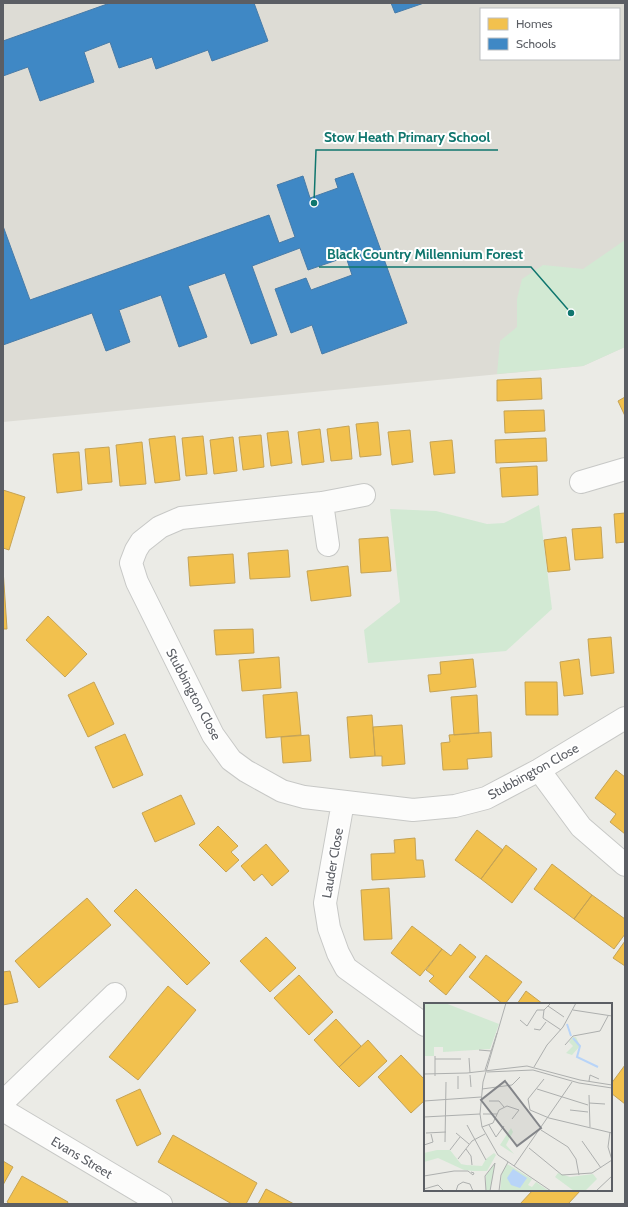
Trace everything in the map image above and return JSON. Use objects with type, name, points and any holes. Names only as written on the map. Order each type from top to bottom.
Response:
[{"type":"street","points":[[581,482],[625,470]]},
{"type":"street","name":"Stubbington Close","points":[[364,495],[322,503],[181,518],[160,527],[141,542],[136,550],[131,563],[136,582],[213,735],[231,760],[246,771],[282,791],[304,797],[413,810],[455,806],[486,798],[539,770],[625,718]]},
{"type":"street","points":[[322,503],[328,545]]},
{"type":"street","points":[[539,770],[581,827],[625,865]]},
{"type":"street","name":"Lauder Close","points":[[343,802],[325,903],[328,928],[346,968],[424,1024]]},
{"type":"street","points":[[3,1102],[115,994]]},
{"type":"street","name":"Evans Street","points":[[3,1110],[130,1197],[161,1204]]},
{"type":"shaded area","points":[[3,3],[625,3],[625,347],[583,366],[3,422]]},
{"type":"green space","points":[[625,240],[625,347],[583,366],[497,374],[500,341],[517,327],[517,299],[522,279],[543,265],[583,269]]},
{"type":"green space","points":[[539,505],[552,609],[506,651],[368,663],[364,630],[400,602],[390,509],[436,511],[487,524],[504,523]]},
{"type":"building: Homes","points":[[541,378],[542,399],[497,401],[497,380]]},
{"type":"building: Homes","points":[[625,397],[625,416],[618,401]]},
{"type":"building: Homes","points":[[544,410],[545,431],[505,433],[504,411]]},
{"type":"building: Homes","points":[[378,422],[381,455],[360,457],[356,424]]},
{"type":"building: Homes","points":[[349,426],[352,459],[331,461],[327,429]]},
{"type":"building: Homes","points":[[320,429],[324,462],[302,465],[298,432]]},
{"type":"building: Homes","points":[[410,430],[413,462],[392,465],[388,432]]},
{"type":"building: Homes","points":[[288,431],[292,463],[271,466],[267,433]]},
{"type":"building: Homes","points":[[261,435],[264,467],[243,470],[239,437]]},
{"type":"building: Homes","points":[[175,436],[180,480],[155,483],[149,439]]},
{"type":"building: Homes","points":[[203,436],[207,474],[186,476],[182,438]]},
{"type":"building: Homes","points":[[233,437],[237,471],[214,474],[210,440]]},
{"type":"building: Homes","points":[[546,438],[547,461],[496,463],[495,440]]},
{"type":"building: Homes","points":[[452,440],[455,473],[434,475],[430,442]]},
{"type":"building: Homes","points":[[142,442],[146,484],[120,486],[116,445]]},
{"type":"building: Homes","points":[[109,447],[112,482],[88,484],[85,449]]},
{"type":"building: Homes","points":[[79,452],[82,490],[57,493],[53,454]]},
{"type":"building: Homes","points":[[537,466],[538,495],[502,497],[500,468]]},
{"type":"building: Homes","points":[[3,490],[25,497],[9,550],[3,548]]},
{"type":"building: Homes","points":[[625,513],[625,542],[616,543],[614,514]]},
{"type":"building: Homes","points":[[601,527],[603,558],[575,560],[572,529]]},
{"type":"building: Homes","points":[[388,537],[391,571],[361,573],[359,539]]},
{"type":"building: Homes","points":[[566,537],[570,570],[548,572],[544,540]]},
{"type":"building: Homes","points":[[288,550],[290,577],[250,579],[248,553]]},
{"type":"building: Homes","points":[[233,554],[235,583],[190,586],[188,557]]},
{"type":"building: Homes","points":[[348,566],[351,596],[311,601],[307,571]]},
{"type":"building: Homes","points":[[3,569],[7,629],[3,629]]},
{"type":"building: Homes","points":[[48,616],[87,654],[65,677],[26,640]]},
{"type":"building: Homes","points":[[253,629],[254,653],[216,655],[214,630]]},
{"type":"building: Homes","points":[[611,637],[614,673],[591,676],[588,639]]},
{"type":"building: Homes","points":[[279,657],[281,688],[242,691],[239,660]]},
{"type":"building: Homes","points":[[473,659],[476,687],[430,692],[428,675],[441,674],[440,662]]},
{"type":"building: Homes","points":[[579,659],[583,694],[564,696],[560,662]]},
{"type":"building: Homes","points":[[94,682],[114,724],[88,737],[68,695]]},
{"type":"building: Homes","points":[[525,682],[557,682],[558,715],[526,715]]},
{"type":"building: Homes","points":[[297,692],[301,735],[266,738],[263,695]]},
{"type":"building: Homes","points":[[477,695],[479,733],[454,735],[451,697]]},
{"type":"building: Homes","points":[[372,715],[375,756],[350,758],[347,717]]},
{"type":"building: Homes","points":[[402,725],[405,764],[382,766],[382,756],[375,756],[373,727]]},
{"type":"building: Homes","points":[[491,732],[492,757],[467,759],[468,769],[443,770],[441,743],[450,742],[449,735]]},
{"type":"building: Homes","points":[[125,734],[143,775],[113,788],[95,747]]},
{"type":"building: Homes","points":[[309,735],[311,761],[283,763],[281,737]]},
{"type":"building: Homes","points":[[616,770],[625,777],[625,834],[610,822],[616,814],[595,798]]},
{"type":"building: Homes","points":[[181,795],[195,824],[155,842],[142,813]]},
{"type":"building: Homes","points":[[218,826],[238,846],[231,852],[239,860],[226,872],[199,845]]},
{"type":"building: Homes","points":[[477,830],[503,850],[481,879],[455,860]]},
{"type":"building: Homes","points":[[415,838],[416,860],[423,860],[425,877],[372,880],[371,854],[395,853],[394,840]]},
{"type":"building: Homes","points":[[266,844],[289,871],[272,886],[262,874],[254,881],[241,866]]},
{"type":"building: Homes","points":[[506,845],[537,869],[512,903],[481,879]]},
{"type":"building: Homes","points":[[552,864],[592,895],[574,919],[534,889]]},
{"type":"building: Homes","points":[[389,888],[392,939],[364,940],[361,890]]},
{"type":"building: Homes","points":[[136,889],[210,963],[187,985],[114,911]]},
{"type":"building: Homes","points":[[592,895],[625,919],[625,934],[614,949],[574,919]]},
{"type":"building: Homes","points":[[87,898],[111,925],[39,988],[15,961]]},
{"type":"building: Homes","points":[[412,926],[442,949],[420,976],[391,953]]},
{"type":"building: Homes","points":[[266,937],[296,968],[270,992],[240,961]]},
{"type":"building: Homes","points":[[625,941],[625,966],[613,958]]},
{"type":"building: Homes","points":[[460,944],[476,957],[446,995],[429,981],[434,976],[426,970],[442,949],[451,956]]},
{"type":"building: Homes","points":[[486,955],[522,982],[506,1003],[502,1003],[469,977]]},
{"type":"building: Homes","points":[[10,971],[18,1002],[3,1005],[3,972]]},
{"type":"building: Homes","points":[[299,975],[333,1012],[309,1035],[274,998]]},
{"type":"building: Homes","points":[[168,986],[196,1010],[138,1080],[109,1057]]},
{"type":"building: Homes","points":[[526,991],[542,1003],[518,1003]]},
{"type":"building: Homes","points":[[336,1019],[361,1046],[339,1067],[314,1040]]},
{"type":"building: Homes","points":[[368,1040],[387,1061],[359,1087],[339,1067]]},
{"type":"building: Homes","points":[[401,1055],[424,1079],[424,1101],[411,1113],[378,1077]]},
{"type":"building: Homes","points":[[625,1065],[625,1104],[612,1094],[612,1083]]},
{"type":"building: Homes","points":[[140,1089],[161,1134],[137,1146],[116,1100]]},
{"type":"building: Homes","points":[[173,1135],[257,1183],[246,1204],[232,1204],[158,1162]]},
{"type":"building: Homes","points":[[3,1161],[13,1167],[3,1185]]},
{"type":"building: Homes","points":[[22,1176],[68,1202],[67,1204],[10,1204],[7,1202]]},
{"type":"building: Homes","points":[[266,1189],[294,1204],[258,1204]]},
{"type":"building: Homes","points":[[532,1191],[580,1191],[568,1204],[520,1204]]},
{"type":"building: Schools","points":[[110,3],[254,3],[268,41],[212,61],[208,50],[156,69],[152,57],[119,68],[110,42],[84,52],[94,82],[40,101],[28,67],[3,76],[3,41]]},
{"type":"building: Schools","points":[[391,3],[424,3],[395,13]]},
{"type":"building: Schools","points":[[353,173],[407,323],[322,354],[312,325],[291,333],[275,289],[306,278],[311,290],[352,275],[346,257],[308,270],[300,248],[252,266],[277,335],[251,344],[225,273],[188,286],[207,337],[179,347],[161,295],[119,310],[130,342],[106,351],[92,313],[3,345],[3,226],[30,300],[269,215],[279,243],[295,237],[277,185],[303,176],[310,198],[338,188],[335,179]]},
{"type":"place","name":"Stow Heath Primary School","points":[[314,203]]},
{"type":"place","name":"Black Country Millennium Forest","points":[[571,313]]}]
